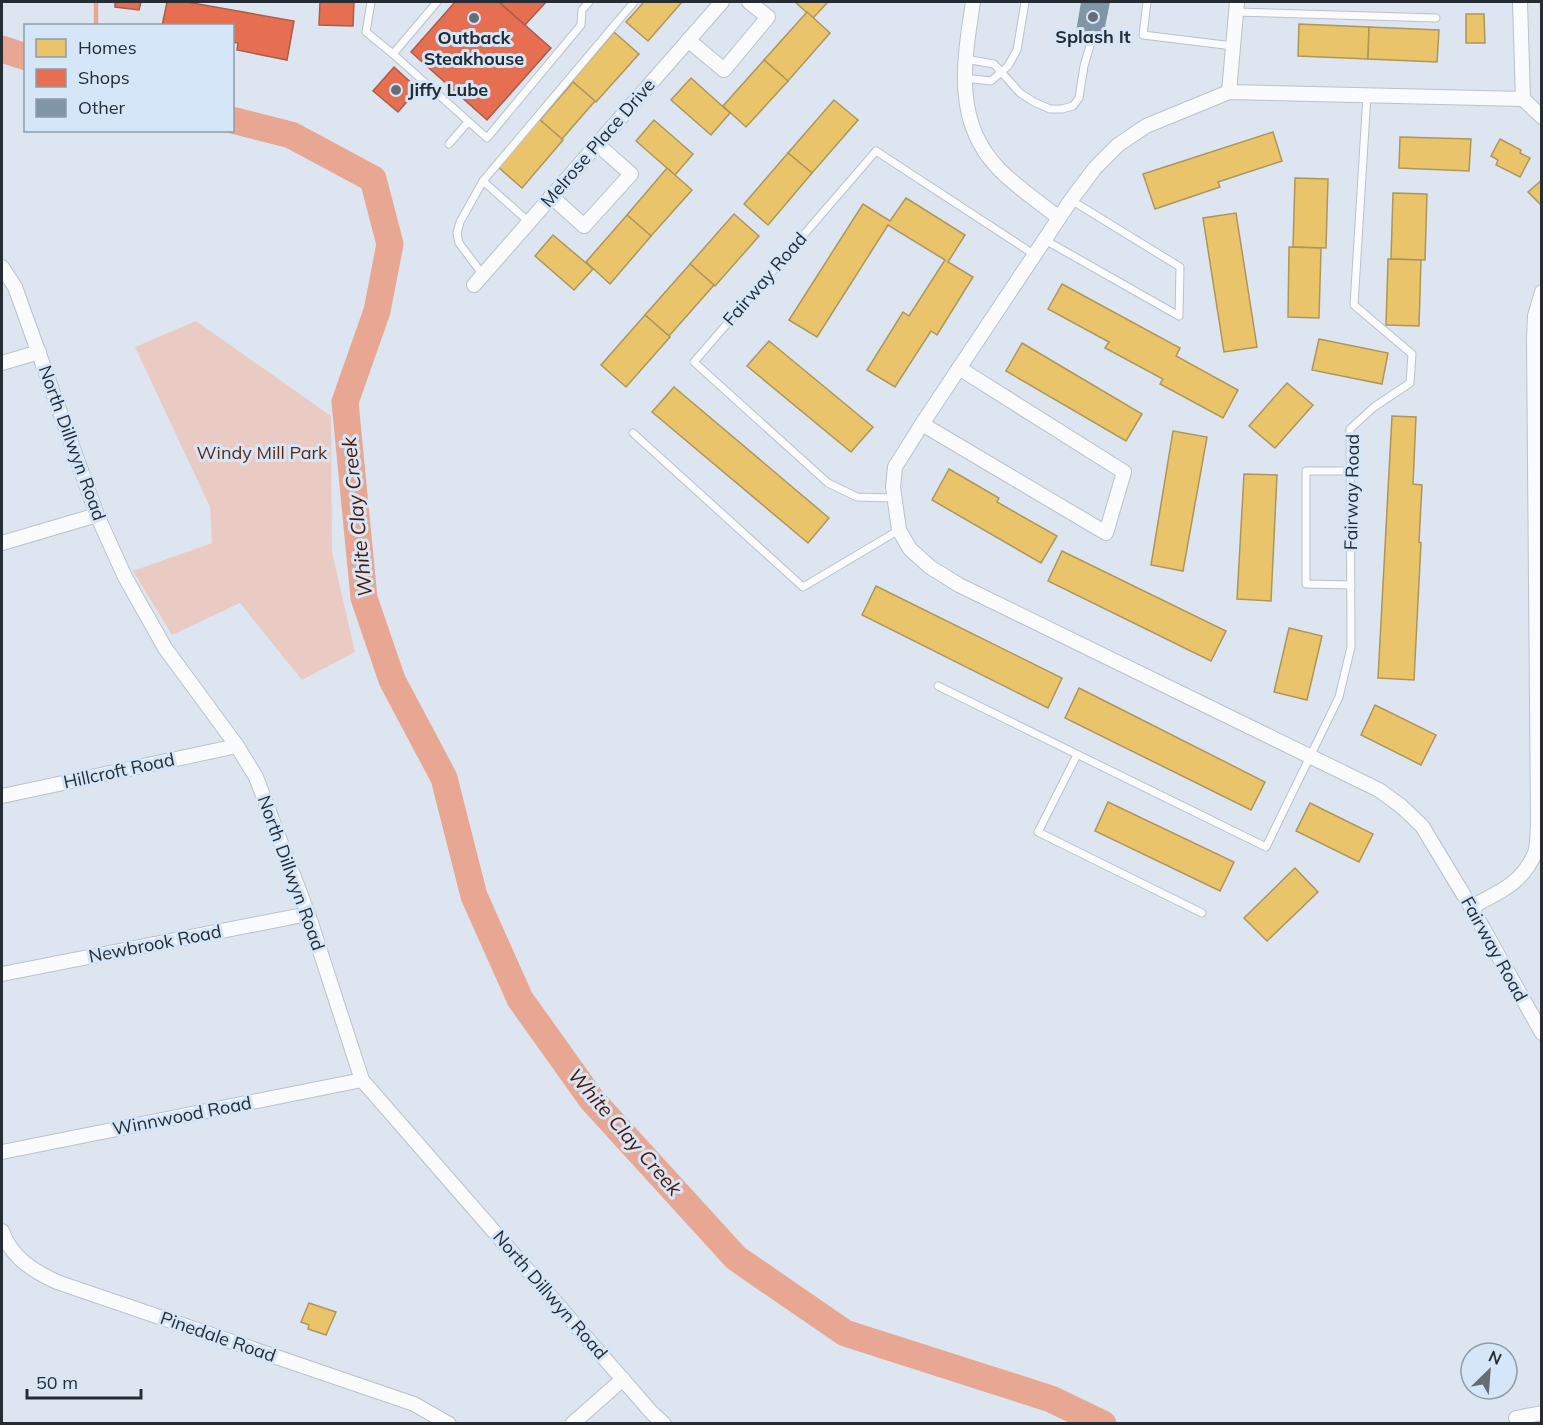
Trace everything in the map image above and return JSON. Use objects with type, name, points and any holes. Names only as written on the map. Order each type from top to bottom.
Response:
[{"type":"street","name":"Melrose Place Drive","points":[[478,280],[722,2]]},
{"type":"street","points":[[688,40],[724,70],[768,17],[749,2]]},
{"type":"street","points":[[1520,2],[1524,99],[1542,117]]},
{"type":"street","points":[[968,3],[964,78],[971,126],[982,148],[999,169],[1059,218]]},
{"type":"street","points":[[1229,92],[1236,7]]},
{"type":"street","name":"Fairway Road","points":[[1524,99],[1229,92],[1146,126],[1118,145],[1095,168],[1071,200],[895,467],[894,498],[898,530],[910,549],[958,585],[1310,756],[1378,790],[1401,806],[1422,826],[1542,1033]]},
{"type":"street","points":[[551,196],[584,226],[631,174],[597,144]]},
{"type":"street","name":"North Dillwyn Road","points":[[2,267],[15,287],[97,514],[125,577],[165,648],[237,746],[256,777],[308,914],[362,1080],[664,1424]]},
{"type":"street","points":[[1471,907],[1521,877],[1536,851],[1538,824],[1534,338],[1535,315],[1542,292]]},
{"type":"street","points":[[2,363],[39,352]]},
{"type":"street","points":[[922,424],[1106,533],[1124,472],[959,368]]},
{"type":"street","points":[[2,543],[97,514]]},
{"type":"street","name":"Hillcroft Road","points":[[2,796],[237,746]]},
{"type":"street","name":"Newbrook Road","points":[[2,974],[308,914]]},
{"type":"street","name":"Winnwood Road","points":[[2,1152],[362,1080]]},
{"type":"street","name":"Pinedale Road","points":[[2,1231],[13,1253],[26,1265],[57,1282],[414,1404],[449,1424]]},
{"type":"street","points":[[572,1424],[623,1379]]},
{"type":"street","points":[[1516,1418],[1542,1413]]},
{"type":"lane","points":[[377,2],[371,5],[366,32],[487,138],[581,25],[582,10],[589,2]]},
{"type":"lane","points":[[393,54],[436,2]]},
{"type":"lane","points":[[478,280],[459,243],[457,233],[460,222],[483,182],[634,2]]},
{"type":"lane","points":[[964,78],[991,81],[1008,66],[1017,51],[1025,2]]},
{"type":"lane","points":[[1147,2],[1143,35],[1233,46]]},
{"type":"lane","points":[[1236,7],[1436,18]]},
{"type":"lane","points":[[965,59],[994,64],[1020,93],[1034,102],[1062,110],[1072,106],[1079,98],[1084,66],[1093,35]]},
{"type":"lane","name":"Fairway Road","points":[[1077,755],[1266,847],[1339,697],[1351,647],[1350,429],[1374,407],[1410,383],[1412,354],[1354,305],[1367,95]]},
{"type":"lane","points":[[449,144],[468,122]]},
{"type":"lane","name":"Fairway Road","points":[[894,498],[857,497],[828,483],[694,362],[876,151],[1035,255]]},
{"type":"lane","points":[[483,182],[529,222]]},
{"type":"lane","points":[[1045,240],[1179,316],[1180,267],[1071,200]]},
{"type":"lane","points":[[633,433],[804,587],[898,530]]},
{"type":"lane","points":[[1350,471],[1306,471],[1306,584],[1351,585]]},
{"type":"lane","points":[[938,686],[1077,755],[1038,832],[1202,913]]},
{"type":"green space","name":"Windy Mill Park","points":[[196,321],[331,416],[332,552],[355,652],[302,680],[240,603],[172,635],[133,571],[212,543],[210,507],[135,347]]},
{"type":"building: Homes","points":[[644,2],[682,2],[648,41],[626,22]]},
{"type":"building: Homes","points":[[795,2],[828,2],[813,18]]},
{"type":"building: Homes","points":[[807,12],[830,33],[788,81],[764,60]]},
{"type":"building: Homes","points":[[1466,14],[1484,14],[1485,43],[1466,43]]},
{"type":"building: Homes","points":[[1299,24],[1369,27],[1368,59],[1298,56]]},
{"type":"building: Homes","points":[[1369,27],[1439,30],[1437,62],[1368,59]]},
{"type":"building: Homes","points":[[614,32],[639,54],[596,102],[572,81]]},
{"type":"building: Homes","points":[[764,60],[788,81],[746,127],[723,106]]},
{"type":"building: Homes","points":[[691,78],[730,113],[711,135],[671,100]]},
{"type":"building: Homes","points":[[573,82],[595,101],[562,139],[540,120]]},
{"type":"building: Homes","points":[[834,100],[858,120],[812,173],[788,153]]},
{"type":"building: Homes","points":[[539,119],[563,140],[522,188],[497,166]]},
{"type":"building: Homes","points":[[654,120],[693,154],[675,175],[636,141]]},
{"type":"building: Homes","points":[[1273,132],[1282,161],[1218,182],[1220,187],[1155,209],[1143,174]]},
{"type":"building: Homes","points":[[1400,137],[1471,139],[1469,171],[1399,168]]},
{"type":"building: Homes","points":[[1500,139],[1521,150],[1520,153],[1530,158],[1520,177],[1496,165],[1498,160],[1491,156]]},
{"type":"building: Homes","points":[[788,153],[812,173],[768,225],[744,204]]},
{"type":"building: Homes","points":[[667,168],[692,190],[651,236],[627,215]]},
{"type":"building: Homes","points":[[1295,178],[1328,179],[1326,248],[1293,247]]},
{"type":"building: Homes","points":[[1542,180],[1542,206],[1528,192]]},
{"type":"building: Homes","points":[[1393,193],[1427,194],[1425,260],[1391,259]]},
{"type":"building: Homes","points":[[906,198],[965,235],[948,262],[973,277],[937,335],[931,331],[895,387],[867,370],[903,312],[909,316],[945,260],[888,225],[817,337],[789,320],[863,204],[890,221]]},
{"type":"building: Homes","points":[[1236,213],[1257,347],[1224,352],[1203,218]]},
{"type":"building: Homes","points":[[734,214],[759,236],[715,286],[690,264]]},
{"type":"building: Homes","points":[[627,215],[651,236],[610,284],[586,262]]},
{"type":"building: Homes","points":[[553,235],[593,269],[574,290],[535,256]]},
{"type":"building: Homes","points":[[1289,247],[1321,248],[1319,318],[1288,317]]},
{"type":"building: Homes","points":[[1388,259],[1421,260],[1419,326],[1386,325]]},
{"type":"building: Homes","points":[[690,264],[714,285],[669,336],[645,315]]},
{"type":"building: Homes","points":[[1062,284],[1180,348],[1176,356],[1238,390],[1223,418],[1160,384],[1163,379],[1105,348],[1109,342],[1048,309]]},
{"type":"building: Homes","points":[[645,315],[670,337],[626,387],[601,365]]},
{"type":"building: Homes","points":[[1319,339],[1388,353],[1382,384],[1312,370]]},
{"type":"building: Homes","points":[[769,341],[873,427],[851,452],[747,366]]},
{"type":"building: Homes","points":[[1022,343],[1142,414],[1126,441],[1006,371]]},
{"type":"building: Homes","points":[[1287,383],[1313,405],[1275,448],[1249,426]]},
{"type":"building: Homes","points":[[674,387],[829,518],[808,543],[652,412]]},
{"type":"building: Homes","points":[[1392,416],[1416,417],[1413,484],[1422,485],[1414,680],[1378,678]]},
{"type":"building: Homes","points":[[1173,431],[1207,437],[1183,571],[1151,565]]},
{"type":"building: Homes","points":[[949,469],[999,498],[997,502],[1057,536],[1041,563],[932,500]]},
{"type":"building: Homes","points":[[1244,474],[1277,475],[1271,601],[1237,599]]},
{"type":"building: Homes","points":[[1062,551],[1226,631],[1211,661],[1048,581]]},
{"type":"building: Homes","points":[[876,586],[1062,678],[1048,708],[862,615]]},
{"type":"building: Homes","points":[[1289,628],[1322,636],[1307,700],[1274,692]]},
{"type":"building: Homes","points":[[1079,688],[1265,782],[1251,810],[1065,718]]},
{"type":"building: Homes","points":[[1375,705],[1436,735],[1421,765],[1361,735]]},
{"type":"building: Homes","points":[[1108,802],[1234,862],[1220,891],[1095,831]]},
{"type":"building: Homes","points":[[1310,803],[1373,834],[1359,862],[1296,831]]},
{"type":"building: Homes","points":[[1295,868],[1318,892],[1267,941],[1244,918]]},
{"type":"building: Homes","points":[[309,1303],[336,1312],[326,1335],[308,1329],[309,1325],[301,1322]]},
{"type":"building: Shops","points":[[115,2],[141,2],[139,10],[115,7]]},
{"type":"building: Shops","points":[[167,2],[187,2],[294,21],[287,60],[237,50],[238,43],[234,42],[234,24],[162,24]]},
{"type":"building: Shops","points":[[320,2],[354,2],[353,26],[319,25]]},
{"type":"building: Shops","points":[[455,2],[499,2],[551,48],[487,120],[411,52]]},
{"type":"building: Shops","points":[[499,2],[546,2],[525,25]]},
{"type":"building: Shops","name":"Jiffy Lube","points":[[394,67],[418,89],[398,112],[373,91]]},
{"type":"building: Other","name":"Splash It","points":[[1081,2],[1110,2],[1103,37],[1076,32]]},
{"type":"waterway","points":[[96,2],[96,24]]},
{"type":"waterway","name":"White Clay Creek","points":[[2,49],[24,56]]},
{"type":"waterway","name":"White Clay Creek","points":[[234,121],[291,135],[373,179],[390,244],[377,311],[345,402],[364,598],[392,680],[444,778],[474,896],[520,999],[592,1100],[736,1258],[845,1333],[1051,1399],[1103,1424]]},
{"type":"place","name":"Splash It","points":[[1093,17]]},
{"type":"place","name":"Outback Steakhouse","points":[[474,18]]},
{"type":"place","name":"Jiffy Lube","points":[[396,90]]}]
